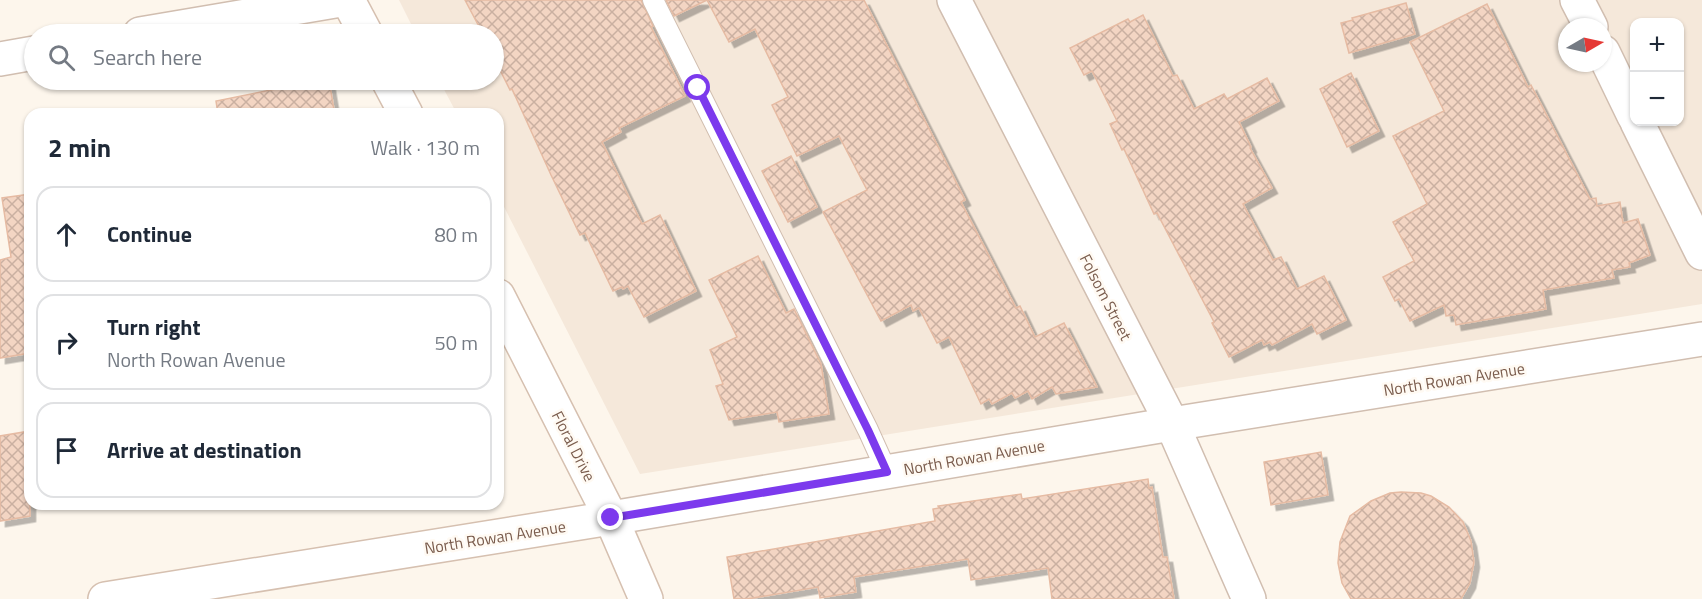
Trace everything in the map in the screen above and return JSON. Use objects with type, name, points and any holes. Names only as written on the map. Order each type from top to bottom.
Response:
[{"type":"street","points":[[199,24],[341,0]]},
{"type":"street","points":[[348,0],[361,24]]},
{"type":"street","name":"Folsom Street","points":[[954,0],[1172,424],[1249,599]]},
{"type":"street","points":[[1577,0],[1586,18]]},
{"type":"street","points":[[0,58],[24,54]]},
{"type":"street","points":[[1612,70],[1630,106]]},
{"type":"street","points":[[393,90],[403,108]]},
{"type":"street","points":[[1639,126],[1702,253]]},
{"type":"street","name":"Floral Drive","points":[[504,308],[611,518],[646,599]]},
{"type":"street","name":"North Rowan Avenue","points":[[124,597],[1702,339]]},
{"type":"lane","points":[[653,0],[887,472]]},
{"type":"shaded area","points":[[399,0],[1702,0],[1702,304],[640,474],[504,207],[504,108],[454,108],[444,90],[504,90],[504,24],[411,24]]},
{"type":"building","points":[[465,0],[641,0],[653,26],[651,27],[685,96],[619,128],[621,132],[602,142],[642,224],[660,215],[696,291],[644,317],[628,286],[613,291],[585,233],[580,235],[512,89],[510,90],[504,78],[504,24],[478,24]]},
{"type":"building","points":[[666,0],[707,0],[674,16]]},
{"type":"building","points":[[707,0],[864,0],[965,200],[961,202],[1016,308],[1020,306],[1035,337],[1064,323],[1097,387],[1056,394],[1052,387],[1032,399],[1028,391],[1015,398],[1012,393],[992,404],[989,399],[981,404],[949,337],[937,343],[919,308],[913,311],[911,305],[881,321],[823,212],[867,190],[839,136],[797,156],[772,105],[788,97],[755,29],[729,42]]},
{"type":"building","points":[[1406,3],[1415,34],[1349,53],[1341,23]]},
{"type":"building","points":[[1487,4],[1528,87],[1531,85],[1590,199],[1596,198],[1597,206],[1620,202],[1623,223],[1638,219],[1650,255],[1629,263],[1630,267],[1612,270],[1614,278],[1543,290],[1546,309],[1456,325],[1454,315],[1446,316],[1444,305],[1410,321],[1399,299],[1395,301],[1383,277],[1414,261],[1393,222],[1427,204],[1393,136],[1444,111],[1410,42]]},
{"type":"building","points":[[1143,15],[1173,76],[1177,75],[1194,109],[1224,94],[1227,99],[1267,78],[1279,101],[1239,122],[1272,188],[1243,204],[1273,260],[1281,257],[1297,289],[1324,276],[1346,320],[1317,334],[1312,324],[1272,345],[1270,342],[1264,345],[1262,340],[1229,357],[1212,323],[1214,322],[1157,213],[1154,214],[1124,149],[1122,150],[1110,124],[1117,121],[1092,71],[1084,75],[1070,48],[1128,19],[1130,22]]},
{"type":"building","points":[[1351,73],[1379,131],[1347,147],[1320,89]]},
{"type":"building","points":[[271,90],[331,90],[334,108],[217,108],[216,101]]},
{"type":"building","points":[[791,156],[817,207],[788,222],[762,171]]},
{"type":"building","points":[[24,195],[24,354],[0,358],[0,260],[11,257],[2,198]]},
{"type":"building","points":[[758,256],[786,313],[794,309],[821,364],[829,414],[779,422],[777,412],[729,420],[716,386],[723,384],[710,350],[737,337],[709,280]]},
{"type":"building","points":[[24,432],[24,510],[30,510],[30,516],[0,521],[0,436]]},
{"type":"building","points":[[1321,452],[1328,495],[1271,505],[1264,462]]},
{"type":"building","points":[[1148,479],[1149,488],[1152,487],[1163,557],[1167,557],[1174,599],[1052,599],[1048,568],[971,580],[968,559],[854,577],[856,592],[820,598],[818,587],[747,599],[734,599],[727,557],[935,521],[933,509],[939,508],[938,506],[1021,494],[1022,499]]},
{"type":"building","points":[[1401,492],[1431,496],[1449,507],[1463,522],[1471,541],[1474,562],[1470,583],[1461,599],[1351,599],[1347,592],[1342,583],[1338,563],[1340,542],[1350,516],[1371,501],[1390,493]]},
{"type":"route","points":[[611,518],[887,472],[698,88]]}]
